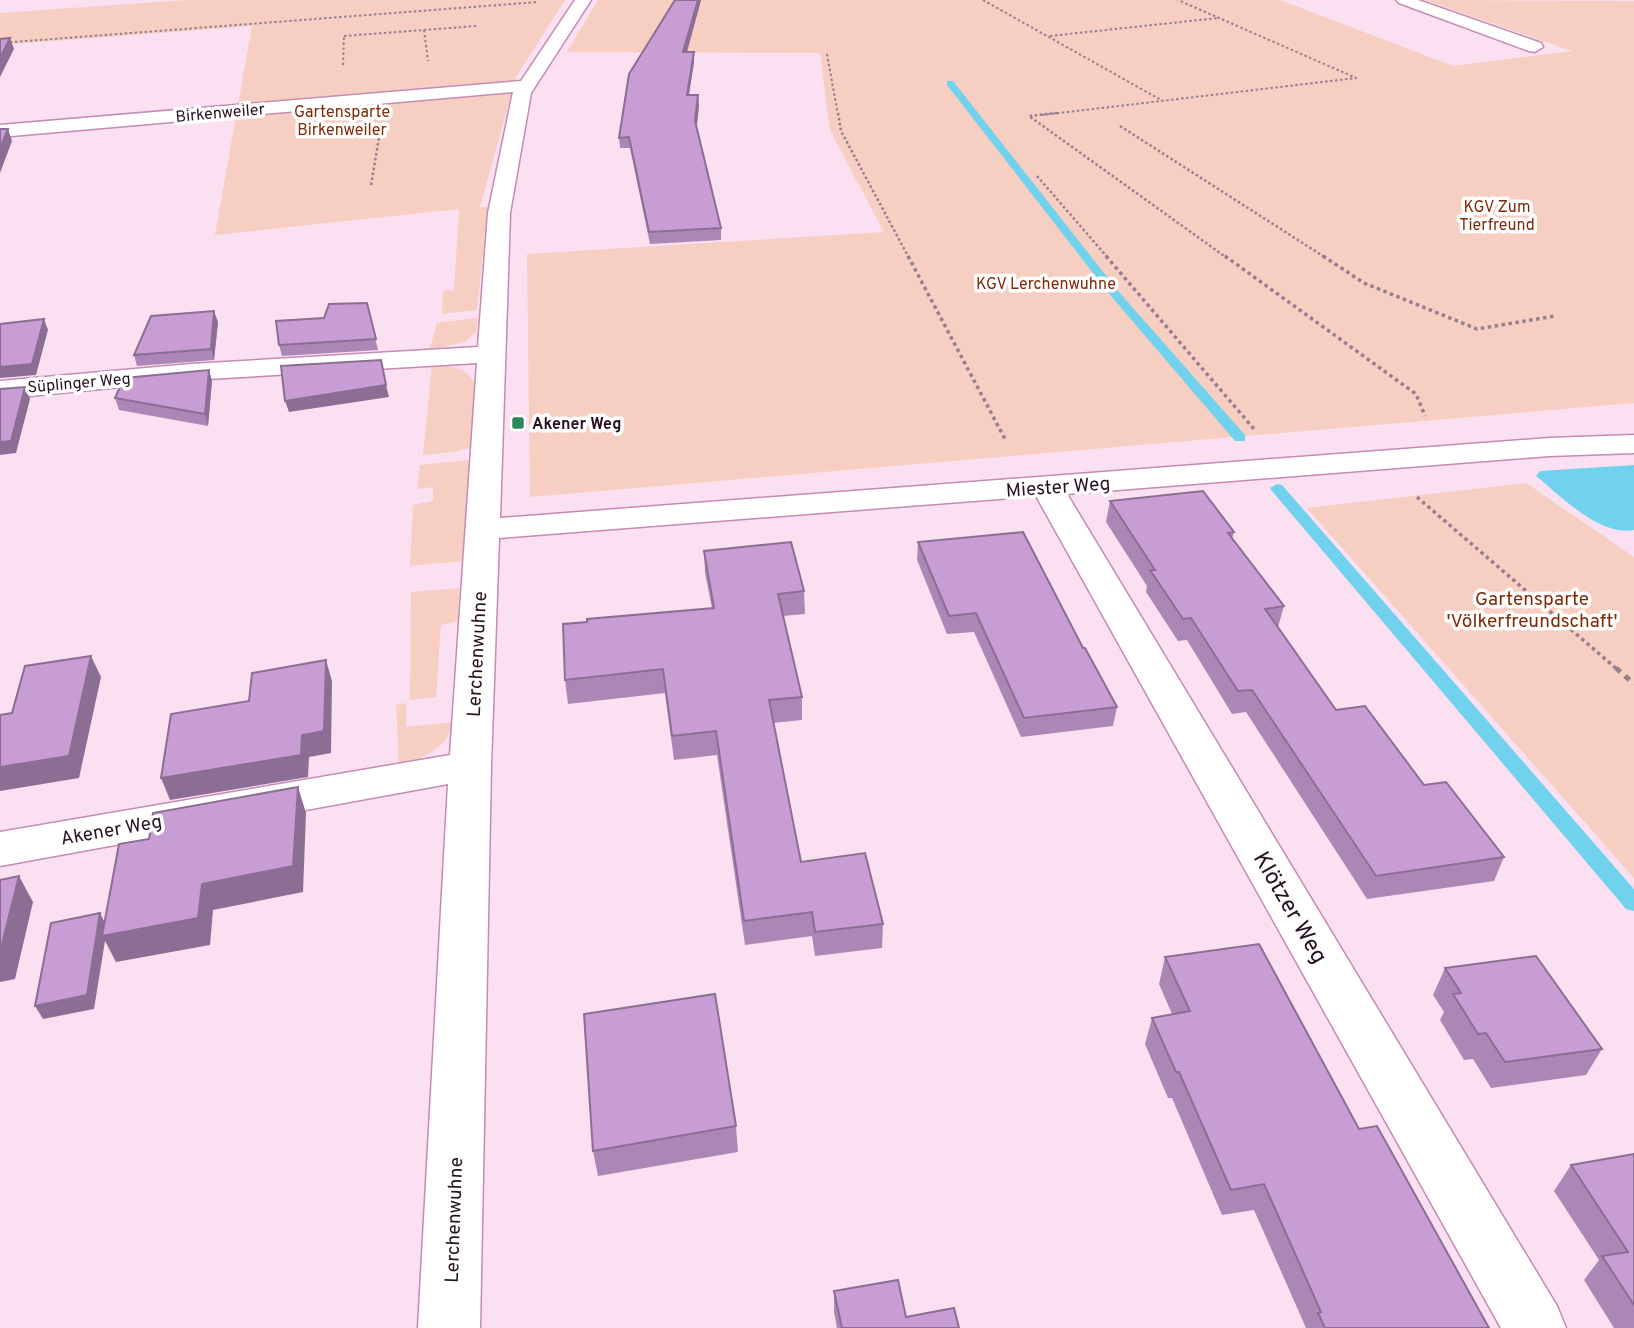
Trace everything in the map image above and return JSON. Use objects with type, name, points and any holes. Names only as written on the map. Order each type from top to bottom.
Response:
[{"type":"street","name":"Lerchenwuhne","points":[[449,1328],[470,766],[499,213],[524,86],[583,0]]},
{"type":"street","points":[[1404,0],[1535,47]]},
{"type":"street","name":"Birkenweiler","points":[[0,131],[524,86]]},
{"type":"street","name":"Süplinger Weg","points":[[0,390],[191,372],[493,354]]},
{"type":"street","name":"Miester Weg","points":[[483,529],[1549,447],[1634,444]]},
{"type":"street","name":"Klötzer Weg","points":[[1047,487],[1535,1328]]},
{"type":"street","name":"Akener Weg","points":[[0,849],[470,766]]},
{"type":"path","points":[[983,0],[1161,100]]},
{"type":"path","points":[[1178,0],[1356,78],[1029,116],[1416,394],[1425,416]]},
{"type":"path","points":[[0,43],[537,2]]},
{"type":"path","points":[[1048,36],[1219,18]]},
{"type":"path","points":[[344,36],[476,26]]},
{"type":"path","points":[[827,54],[841,131],[1005,439]]},
{"type":"path","points":[[371,185],[386,97]]},
{"type":"path","points":[[1120,126],[1364,283],[1477,329],[1555,316]]},
{"type":"path","points":[[1037,176],[1260,437]]},
{"type":"path","points":[[1416,497],[1634,684]]},
{"type":"green space","name":"Gartensparte Birkenweiler","points":[[187,0],[565,0],[516,77],[480,207],[488,207],[477,310],[442,314],[443,291],[454,290],[459,209],[215,235],[252,26],[0,45],[0,13]]},
{"type":"green space","name":"KGV Lerchenwuhne","points":[[598,0],[1280,0],[1453,66],[1572,51],[1425,0],[1634,1],[1634,403],[530,497],[527,254],[884,232],[830,130],[820,53],[567,52]]},
{"type":"green space","points":[[477,318],[477,330],[466,341],[429,351],[437,323]]},
{"type":"green space","points":[[432,366],[463,371],[475,385],[470,448],[423,455]]},
{"type":"green space","points":[[470,460],[463,561],[410,566],[413,505],[433,501],[433,487],[417,489],[420,465]]},
{"type":"green space","name":"Gartensparte 'Völkerfreundschaft'","points":[[1526,483],[1634,557],[1634,878],[1307,508]]},
{"type":"green space","points":[[459,588],[458,621],[441,625],[436,697],[410,700],[411,592]]},
{"type":"green space","points":[[406,703],[406,727],[452,722],[451,731],[433,751],[416,760],[399,764],[396,705]]},
{"type":"water","points":[[1634,465],[1634,530],[1621,531],[1595,521],[1569,504],[1536,476],[1540,471]]},
{"type":"building","points":[[675,0],[698,0],[683,52],[694,52],[687,95],[698,95],[695,121],[721,228],[649,232],[629,137],[619,138],[629,74]]},
{"type":"building","points":[[10,38],[0,58],[0,39]]},
{"type":"building","points":[[0,129],[8,129],[0,148]]},
{"type":"building","points":[[367,303],[376,339],[279,345],[276,321],[324,318],[329,304]]},
{"type":"building","points":[[214,311],[211,349],[134,355],[151,316]]},
{"type":"building","points":[[44,319],[32,364],[0,367],[0,324]]},
{"type":"building","points":[[381,360],[386,385],[285,401],[281,366]]},
{"type":"building","points":[[209,370],[205,414],[115,398],[124,378]]},
{"type":"building","points":[[25,387],[11,441],[0,442],[0,389]]},
{"type":"building","points":[[1203,491],[1234,532],[1228,533],[1284,606],[1265,609],[1336,710],[1365,706],[1424,785],[1446,782],[1504,857],[1376,876],[1252,690],[1238,691],[1191,618],[1183,619],[1150,570],[1155,570],[1110,501]]},
{"type":"building","points":[[1023,532],[1117,707],[1024,718],[976,613],[949,616],[918,542]]},
{"type":"building","points":[[791,542],[804,591],[778,594],[802,697],[769,700],[801,862],[865,853],[883,924],[815,932],[812,912],[744,921],[716,731],[672,736],[663,669],[565,680],[563,624],[587,622],[587,619],[714,608],[704,551]]},
{"type":"building","points":[[91,656],[69,756],[0,767],[0,715],[12,713],[25,666]]},
{"type":"building","points":[[326,660],[324,731],[302,735],[301,755],[161,778],[171,714],[249,701],[252,673]]},
{"type":"building","points":[[298,787],[293,866],[202,884],[198,918],[102,936],[119,844],[149,839],[153,813]]},
{"type":"building","points":[[19,876],[0,952],[0,880]]},
{"type":"building","points":[[100,913],[87,995],[35,1006],[51,923]]},
{"type":"building","points":[[1259,944],[1359,1129],[1377,1126],[1489,1328],[1325,1328],[1318,1313],[1321,1312],[1264,1184],[1231,1190],[1152,1018],[1190,1011],[1165,957]]},
{"type":"building","points":[[1536,956],[1602,1049],[1505,1062],[1486,1033],[1478,1034],[1453,994],[1461,993],[1445,968]]},
{"type":"building","points":[[715,994],[736,1126],[593,1151],[584,1014]]},
{"type":"building","points":[[1634,1154],[1634,1305],[1602,1256],[1628,1252],[1571,1165]]},
{"type":"building","points":[[898,1280],[906,1317],[954,1308],[959,1328],[842,1328],[834,1291]]},
{"type":"waterway","points":[[950,83],[1115,294],[1240,438]]},
{"type":"waterway","points":[[1277,488],[1634,903]]},
{"type":"place","name":"Akener Weg","points":[[518,423]]},
{"type":"park label","name":"KGV Zum Tierfreund","points":[[1497,215]]}]
